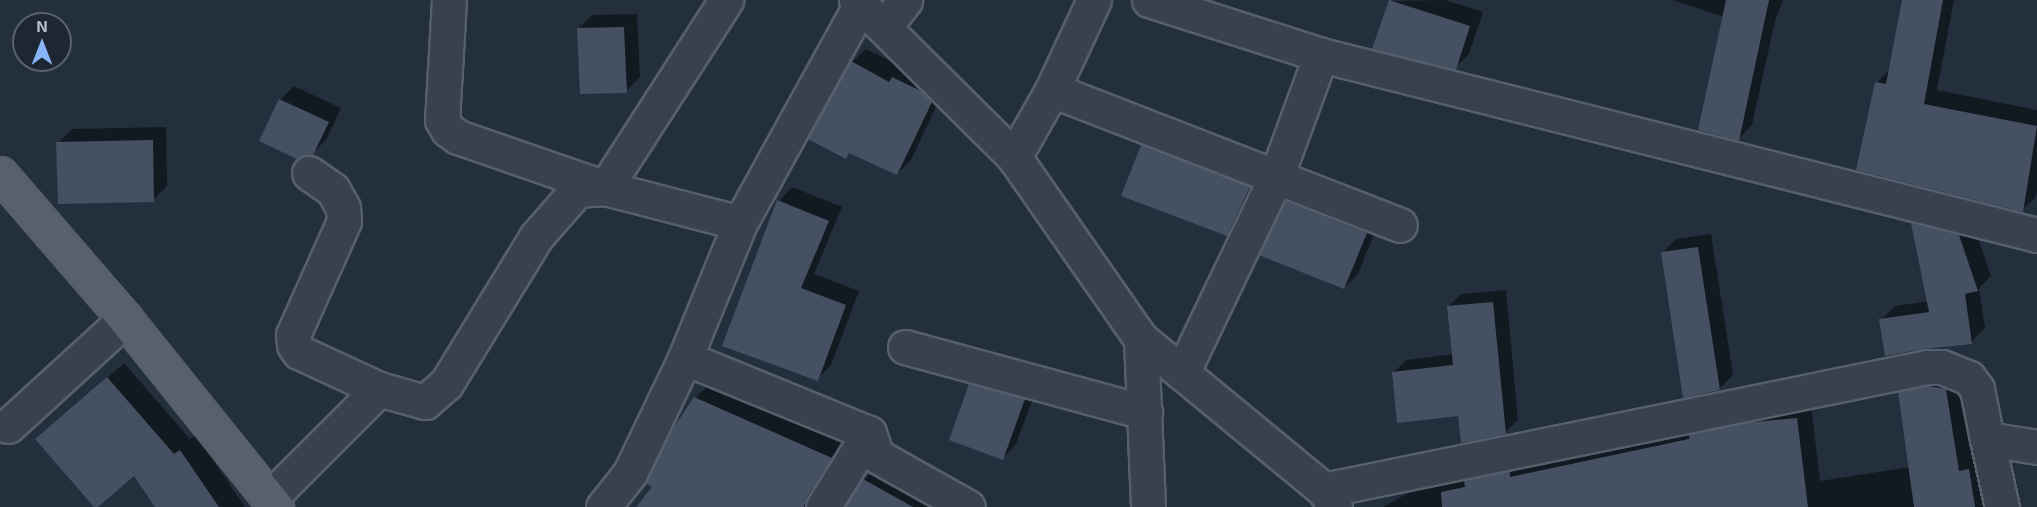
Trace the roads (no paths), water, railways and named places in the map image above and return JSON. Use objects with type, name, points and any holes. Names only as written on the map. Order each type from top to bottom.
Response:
[{"type":"main road","points":[[0,174],[125,319],[273,503]]},
{"type":"street","points":[[448,0],[442,120],[448,130],[458,137],[605,188],[740,223]]},
{"type":"street","points":[[605,188],[726,0]]},
{"type":"street","points":[[885,26],[905,0]]},
{"type":"street","points":[[1014,157],[1052,90],[1094,0]]},
{"type":"street","points":[[1155,1],[1321,55],[2037,235]]},
{"type":"street","points":[[603,507],[630,473],[685,358],[740,223],[859,2],[1014,157],[1141,339],[1330,499],[1928,367],[1942,367],[1969,378],[1977,389],[2002,507]]},
{"type":"street","points":[[1182,373],[1276,177],[1321,55]]},
{"type":"street","points":[[1052,90],[1400,225]]},
{"type":"street","points":[[309,172],[333,190],[343,208],[344,221],[292,335],[294,345],[299,352],[379,389],[425,402],[446,384],[544,228],[578,190],[605,188]]},
{"type":"street","points":[[8,426],[125,319]]},
{"type":"street","points":[[1141,339],[1148,507]]},
{"type":"street","points":[[905,347],[1145,412]]},
{"type":"street","points":[[685,358],[869,433],[877,456],[968,507]]},
{"type":"street","points":[[273,503],[379,389]]},
{"type":"street","points":[[823,507],[869,433]]},
{"type":"street","points":[[1987,440],[2037,447]]}]
